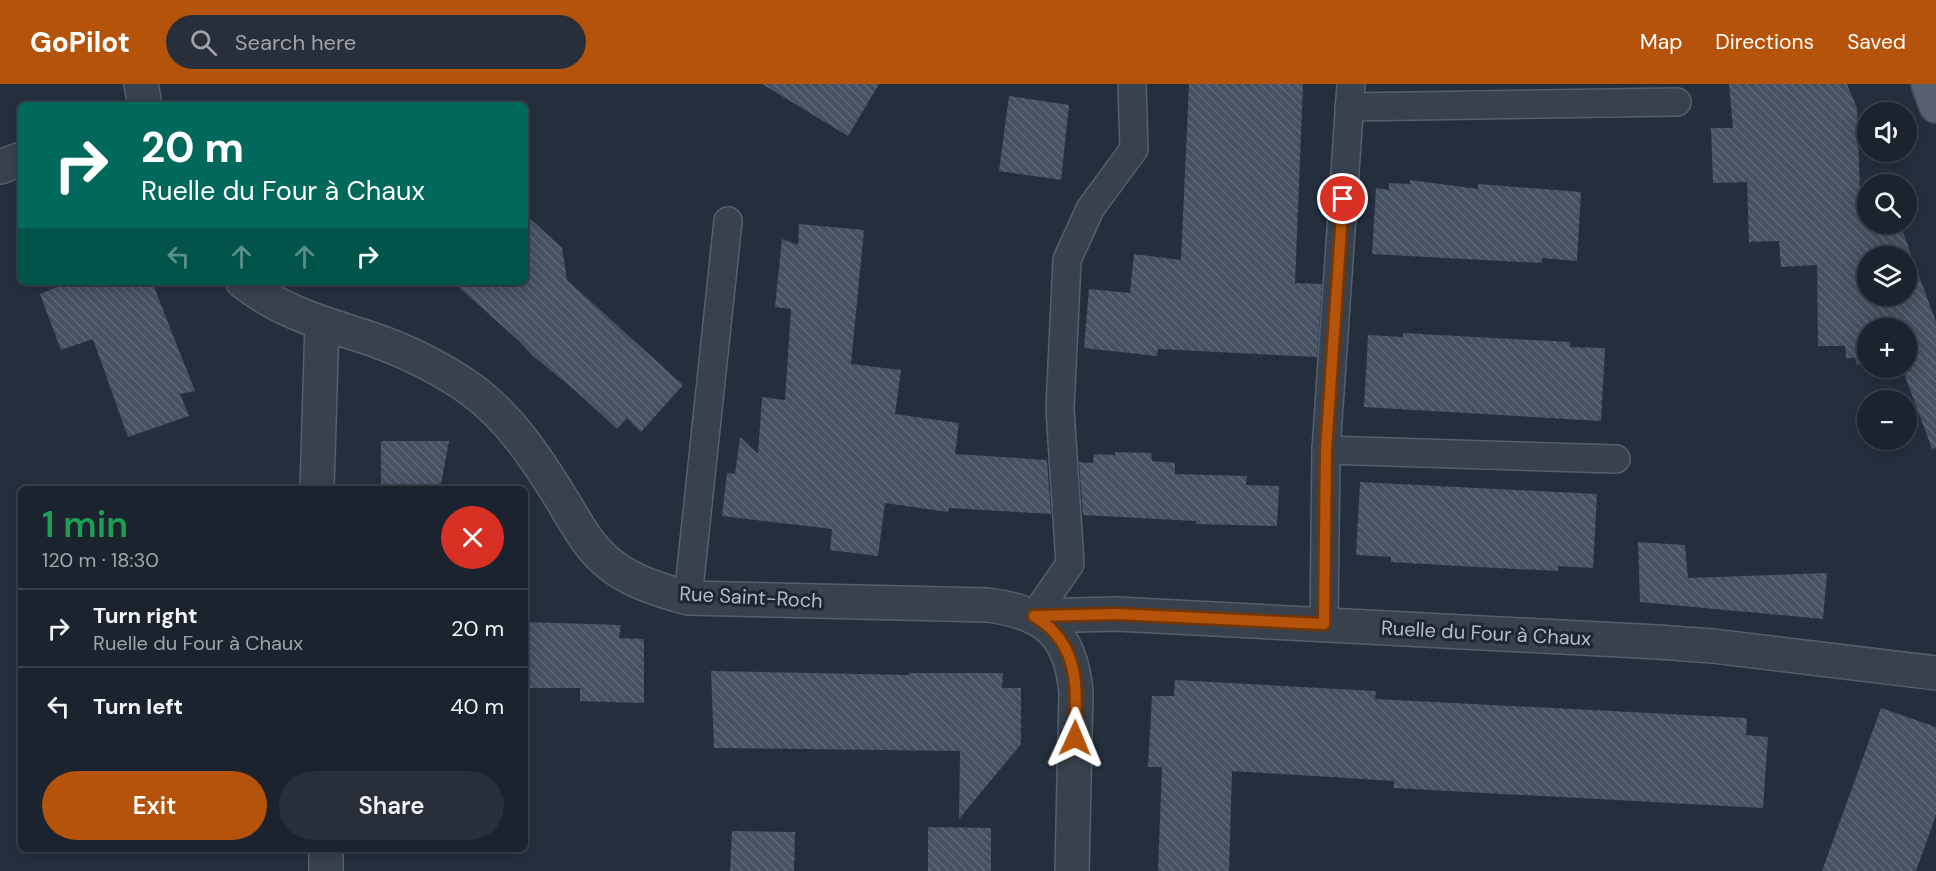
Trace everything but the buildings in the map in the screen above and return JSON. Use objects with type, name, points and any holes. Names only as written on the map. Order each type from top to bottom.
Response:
[{"type":"main road","points":[[1928,84],[1936,106]]},
{"type":"street","points":[[141,84],[144,102]]},
{"type":"street","points":[[0,167],[18,160]]},
{"type":"street","name":"Rue Saint-Roch","points":[[247,285],[289,310],[380,342],[443,370],[473,391],[516,432],[536,458],[580,530],[597,553],[614,567],[641,583],[688,598],[987,605],[1010,608],[1034,616],[1052,629],[1064,645],[1074,670],[1076,693],[1072,871]]},
{"type":"street","points":[[317,486],[322,323]]},
{"type":"street","name":"Ruelle du Four à Chaux","points":[[1034,616],[1117,614],[1702,645],[1936,673]]},
{"type":"street","points":[[326,852],[326,871]]},
{"type":"lane","points":[[1034,616],[1070,564],[1060,410],[1067,260],[1090,209],[1134,149],[1132,84]]},
{"type":"lane","points":[[1324,624],[1326,450],[1350,96],[1677,102]]},
{"type":"lane","points":[[688,598],[728,221]]},
{"type":"lane","points":[[1326,450],[1616,459]]},
{"type":"route","points":[[1075,738],[1074,670],[1064,645],[1052,629],[1034,616],[1117,614],[1324,624],[1326,450],[1343,199]]}]
